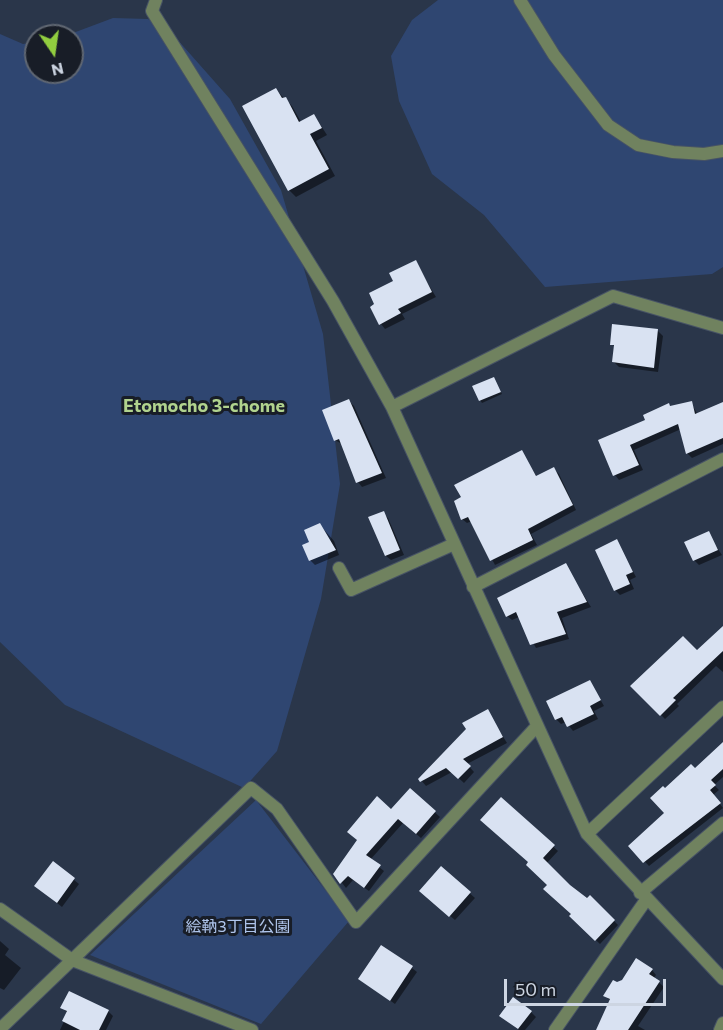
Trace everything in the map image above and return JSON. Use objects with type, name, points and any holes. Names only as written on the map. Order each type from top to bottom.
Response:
[{"type":"street","points":[[156,0],[152,11],[333,301],[392,407],[587,834],[723,979]]},
{"type":"street","points":[[520,0],[554,56],[608,125],[638,145],[674,152],[704,154],[723,151]]},
{"type":"street","points":[[392,407],[613,296],[723,328]]},
{"type":"street","points":[[473,587],[723,459]]},
{"type":"street","points":[[339,568],[351,590],[454,544]]},
{"type":"street","points":[[587,834],[723,707]]},
{"type":"street","points":[[0,1029],[251,788],[277,809],[356,922],[537,726]]},
{"type":"street","points":[[555,1030],[643,896],[723,823]]},
{"type":"street","points":[[0,909],[72,960],[252,1030]]},
{"type":"street","points":[[720,1030],[723,1023]]},
{"type":"green space","points":[[438,0],[723,0],[723,267],[712,274],[545,287],[484,215],[432,174],[399,101],[391,56],[412,20]]},
{"type":"green space","points":[[113,18],[148,19],[176,38],[230,99],[281,190],[323,334],[340,484],[321,599],[277,751],[244,788],[65,705],[0,642],[0,34],[24,44],[24,84],[84,84],[84,29]]},
{"type":"green space","name":"絵靹3丁目公園","points":[[256,800],[349,921],[261,1024],[90,955]]},
{"type":"building","points":[[276,88],[282,98],[286,97],[299,122],[314,114],[322,128],[310,134],[329,169],[288,191],[242,106]]},
{"type":"building","points":[[416,260],[432,292],[398,309],[401,313],[379,325],[370,307],[374,304],[369,293],[393,281],[389,273]]},
{"type":"building","points":[[612,324],[658,329],[654,368],[612,362],[614,345],[610,345]]},
{"type":"building","points":[[494,377],[501,392],[479,401],[472,386]]},
{"type":"building","points":[[349,399],[382,473],[356,483],[339,439],[334,441],[322,410]]},
{"type":"building","points":[[692,401],[695,414],[723,402],[723,438],[686,454],[678,424],[630,445],[639,465],[613,476],[598,440],[645,420],[643,415],[669,403],[670,406]]},
{"type":"building","points":[[522,450],[536,476],[554,467],[573,505],[528,529],[533,540],[490,561],[468,517],[461,520],[454,501],[461,497],[454,485]]},
{"type":"building","points":[[384,511],[400,550],[385,556],[368,517]]},
{"type":"building","points":[[320,523],[336,550],[309,561],[302,545],[309,542],[304,530]]},
{"type":"building","points":[[709,531],[718,550],[693,561],[684,542]]},
{"type":"building","points":[[617,539],[633,572],[626,575],[630,584],[614,591],[595,550]]},
{"type":"building","points":[[566,563],[587,602],[557,612],[566,634],[530,645],[516,612],[506,617],[497,598]]},
{"type":"building","points":[[723,626],[723,651],[673,698],[676,700],[660,716],[630,686],[683,636],[697,650]]},
{"type":"building","points":[[590,680],[601,700],[590,706],[594,714],[567,727],[562,717],[555,720],[546,701]]},
{"type":"building","points":[[488,709],[503,737],[463,759],[471,766],[458,779],[446,768],[420,782],[418,779],[466,729],[462,723]]},
{"type":"building","points":[[723,742],[723,769],[711,780],[716,785],[710,790],[721,803],[643,863],[628,846],[664,813],[650,798],[663,786],[665,788],[691,764],[695,768]]},
{"type":"building","points":[[410,788],[436,811],[416,834],[398,819],[366,855],[381,865],[364,888],[348,876],[340,884],[333,874],[357,840],[347,832],[377,796],[391,809]]},
{"type":"building","points":[[501,797],[555,845],[543,858],[570,885],[587,898],[590,895],[615,920],[595,941],[569,916],[571,914],[543,889],[547,885],[526,865],[528,862],[480,820]]},
{"type":"building","points":[[53,861],[75,878],[57,903],[34,886]]},
{"type":"building","points":[[441,866],[471,892],[449,917],[419,891]]},
{"type":"building","points":[[381,945],[413,966],[390,1001],[358,979]]},
{"type":"building","points":[[636,958],[653,969],[649,974],[660,981],[628,1030],[596,1030],[610,999],[603,996],[613,980],[617,982],[622,980]]},
{"type":"building","points":[[69,991],[109,1010],[99,1030],[80,1030],[62,1021],[67,1011],[60,1008]]},
{"type":"building","points":[[513,997],[532,1011],[518,1029],[499,1016]]},
{"type":"district","name":"Etomocho 3-chome","points":[[204,406]]}]
